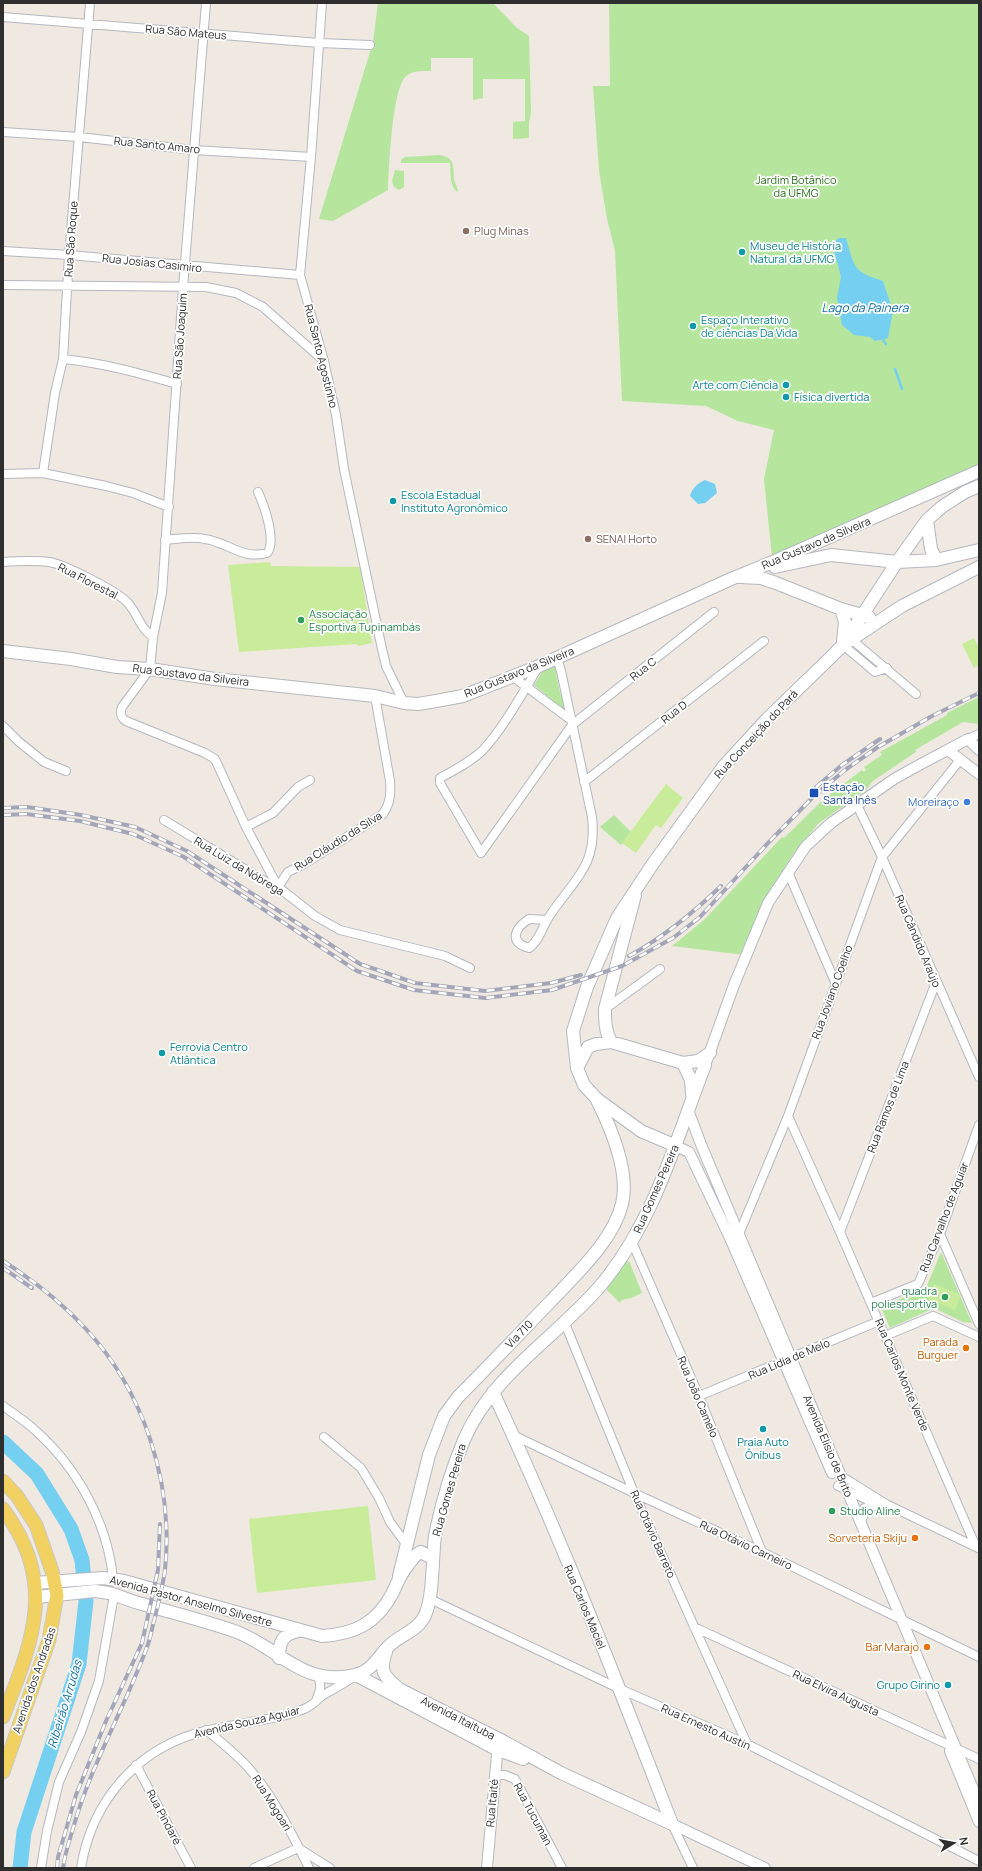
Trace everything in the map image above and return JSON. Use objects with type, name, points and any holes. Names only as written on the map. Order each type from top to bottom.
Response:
[{"type":"main road","name":"Rua Gustavo da Silveira","points":[[3,651],[71,659],[117,667],[150,669],[215,679],[375,696],[404,703],[418,704],[463,696],[539,666],[979,471]]},
{"type":"main road","points":[[847,642],[862,615],[927,520],[943,506],[965,492],[979,486]]},
{"type":"main road","points":[[927,520],[931,549],[936,560]]},
{"type":"main road","points":[[737,577],[831,555],[897,562],[936,560],[979,550]]},
{"type":"main road","name":"Rua Conceição do Pará","points":[[577,1068],[573,1032],[587,987],[617,918],[637,886],[723,767],[766,720],[847,642],[902,606],[979,567]]},
{"type":"main road","points":[[737,577],[761,578],[841,609],[881,619]]},
{"type":"main road","points":[[841,609],[845,622],[847,642]]},
{"type":"main road","points":[[611,1042],[607,1034],[605,1024],[605,1008],[637,886]]},
{"type":"main road","points":[[676,1146],[641,1131],[597,1099],[584,1085],[577,1068],[588,1047],[596,1044],[611,1042],[683,1063],[698,1061],[710,1053]]},
{"type":"main road","points":[[683,1063],[691,1080],[693,1097]]},
{"type":"main road","name":"Rua Gomes Pereira","points":[[356,1675],[371,1667],[389,1646],[410,1632],[423,1619],[430,1599],[432,1558],[436,1532],[456,1459],[478,1411],[493,1392],[527,1356],[600,1286],[632,1242],[641,1227],[667,1170],[705,1065]]},
{"type":"main road","name":"Via 710","points":[[399,1576],[411,1522],[429,1455],[444,1416],[458,1397],[598,1250],[615,1221],[622,1204],[624,1187],[619,1154],[609,1125],[597,1099]]},
{"type":"main road","name":"Rua Carlos Maciel","points":[[493,1392],[513,1435],[620,1689],[672,1824]]},
{"type":"main road","name":"Avenida dos Andradas","points":[[3,1481],[17,1496],[36,1525],[47,1555],[59,1580],[61,1594],[49,1640],[3,1772]]},
{"type":"main road","name":"Avenida dos Andradas","points":[[3,1509],[18,1532],[25,1547],[37,1597],[29,1645],[3,1717]]},
{"type":"main road","points":[[399,1576],[417,1554],[421,1552],[432,1558]]},
{"type":"main road","name":"Avenida Pastor Anselmo Silvestre","points":[[35,1584],[59,1580],[108,1578],[124,1581],[298,1631],[322,1636],[347,1633],[370,1622],[381,1610],[392,1594],[399,1576]]},
{"type":"main road","name":"Avenida Pastor Anselmo Silvestre","points":[[37,1597],[102,1591],[239,1633],[255,1641],[279,1658],[318,1676],[333,1678],[356,1675]]},
{"type":"main road","points":[[279,1658],[279,1646],[282,1640],[290,1632],[298,1631]]},
{"type":"main road","name":"Avenida Itaituba","points":[[389,1646],[382,1663],[383,1672],[399,1689],[498,1744]]},
{"type":"main road","name":"Avenida Itaituba","points":[[356,1675],[498,1744],[672,1824]]},
{"type":"street","name":"Rua São Roque","points":[[43,473],[55,393],[63,359],[90,3]]},
{"type":"street","name":"Rua São Joaquim","points":[[150,669],[153,637],[162,592],[183,288],[206,3]]},
{"type":"street","name":"Rua Santo Agostinho","points":[[322,3],[311,158],[300,275],[324,361],[336,415],[344,469],[386,666],[404,703]]},
{"type":"street","name":"Rua São Mateus","points":[[3,17],[319,43],[370,45]]},
{"type":"street","name":"Rua Santo Amaro","points":[[3,132],[79,137],[194,150],[311,158]]},
{"type":"street","name":"Rua Josias Casimiro","points":[[3,251],[70,255],[300,275]]},
{"type":"street","points":[[3,285],[183,288],[206,287],[236,293],[263,307],[324,361]]},
{"type":"street","points":[[63,359],[92,362],[133,371],[177,384]]},
{"type":"street","points":[[3,474],[43,473],[133,493],[169,507]]},
{"type":"street","points":[[165,540],[206,539],[242,553],[254,555],[267,553],[270,545],[268,515],[258,492]]},
{"type":"street","name":"Rua Florestal","points":[[3,562],[50,562],[92,580],[127,602],[142,628],[153,637]]},
{"type":"street","name":"Rua C","points":[[526,687],[482,750],[469,762],[440,778],[440,783],[481,852],[571,723],[714,612]]},
{"type":"street","name":"Rua D","points":[[584,782],[764,641]]},
{"type":"street","points":[[847,642],[875,672],[887,668],[916,694]]},
{"type":"street","points":[[548,920],[580,878],[593,842],[592,817],[557,658]]},
{"type":"street","points":[[526,687],[539,666]]},
{"type":"street","points":[[150,669],[122,707],[121,717],[126,721],[210,755],[215,759],[246,827],[278,887]]},
{"type":"street","points":[[512,676],[571,723]]},
{"type":"street","name":"Rua Cláudio da Silva","points":[[278,887],[288,872],[304,864],[383,814],[388,808],[390,781],[375,696]]},
{"type":"street","points":[[3,726],[18,741],[44,762],[66,770]]},
{"type":"street","points":[[979,734],[968,739],[979,750]]},
{"type":"street","name":"Rua Gomes Pereira","points":[[705,1065],[734,984],[765,910],[806,846],[818,834],[856,805],[921,764],[968,739]]},
{"type":"street","points":[[948,750],[979,774]]},
{"type":"street","name":"Rua Joviano Coelho","points":[[734,1236],[788,1116],[835,982],[882,857],[960,760]]},
{"type":"street","points":[[246,827],[273,813],[298,787],[310,780]]},
{"type":"street","name":"Rua Cândido Araújo","points":[[856,805],[882,857],[979,1077]]},
{"type":"street","name":"Rua Luiz da Nóbrega","points":[[164,820],[266,882],[278,887],[315,916],[340,930],[445,956],[470,968]]},
{"type":"street","points":[[788,872],[835,982]]},
{"type":"street","points":[[605,1008],[660,969]]},
{"type":"street","name":"Rua Ramos de Lima","points":[[840,1232],[936,982]]},
{"type":"street","name":"Avenida Elísio de Brito","points":[[688,1110],[734,1236],[843,1488],[951,1746],[979,1822]]},
{"type":"street","name":"Rua Carlos Monte Verde","points":[[788,1116],[978,1547]]},
{"type":"street","name":"Rua Carvalho de Aguiar","points":[[871,1303],[918,1284],[940,1234],[979,1125]]},
{"type":"street","name":"Avenida Elísio de Brito","points":[[676,1146],[689,1152],[734,1236]]},
{"type":"street","points":[[940,1234],[979,1324]]},
{"type":"street","name":"Rua João Camelo","points":[[632,1242],[698,1396],[762,1552]]},
{"type":"street","points":[[885,1336],[933,1316],[979,1337]]},
{"type":"street","name":"Rua Otávio Barreto","points":[[564,1321],[634,1493],[747,1744]]},
{"type":"street","name":"Rua Lídia de Melo","points":[[698,1396],[879,1321]]},
{"type":"street","name":"Avenida Elísio de Brito","points":[[788,1360],[841,1476],[843,1488],[860,1521],[897,1618]]},
{"type":"street","points":[[3,1406],[48,1442],[69,1467],[82,1487],[105,1536],[108,1578]]},
{"type":"street","name":"Rua Otávio Carneiro","points":[[513,1435],[762,1552],[979,1657]]},
{"type":"street","points":[[324,1437],[361,1468],[379,1498],[390,1522],[406,1544]]},
{"type":"street","points":[[841,1476],[881,1504]]},
{"type":"street","points":[[843,1488],[978,1547]]},
{"type":"street","points":[[860,1521],[865,1509],[881,1504]]},
{"type":"street","points":[[396,1529],[402,1531],[406,1529],[411,1522]]},
{"type":"street","points":[[41,1868],[47,1831],[60,1782],[81,1732],[99,1681],[114,1595]]},
{"type":"street","name":"Rua Ernesto Austin","points":[[430,1599],[620,1689],[747,1744],[979,1861]]},
{"type":"street","name":"Rua Elvira Augusta","points":[[694,1626],[979,1759]]},
{"type":"street","name":"Avenida Souza Aguiar","points":[[81,1868],[87,1840],[99,1810],[114,1789],[136,1765],[157,1750],[181,1738],[206,1730],[285,1715],[304,1709],[356,1675]]},
{"type":"street","points":[[315,1701],[320,1690],[321,1683],[318,1676]]},
{"type":"street","name":"Rua Mogoari","points":[[206,1730],[236,1755],[252,1771],[264,1787],[309,1868]]},
{"type":"street","name":"Rua Itaité","points":[[487,1868],[494,1775],[498,1744]]},
{"type":"street","name":"Avenida Elísio de Brito","points":[[951,1746],[979,1803]]},
{"type":"street","name":"Rua Pindaré","points":[[136,1765],[191,1868]]},
{"type":"street","name":"Rua Tucuman","points":[[494,1775],[505,1775],[515,1779],[562,1868]]},
{"type":"street","points":[[672,1824],[693,1868]]},
{"type":"street","name":"Avenida Itaituba","points":[[672,1824],[765,1868]]},
{"type":"street","points":[[254,1868],[298,1848],[330,1868]]},
{"type":"green space","points":[[378,3],[493,3],[517,28],[529,36],[531,112],[529,122],[529,138],[513,139],[513,122],[525,121],[525,79],[483,79],[483,98],[473,100],[473,58],[431,58],[431,71],[417,71],[411,73],[405,77],[401,85],[394,114],[388,190],[333,221],[319,219],[373,42]]},
{"type":"green space","name":"Jardim Botânico da UFMG","points":[[609,3],[979,3],[979,465],[772,557],[764,479],[774,430],[738,421],[706,406],[622,401],[615,251],[607,219],[599,171],[593,86],[610,86]]},
{"type":"green space","points":[[440,155],[449,158],[453,164],[454,180],[458,192],[453,187],[450,163],[401,163],[401,160],[405,157]]},
{"type":"green space","points":[[395,170],[404,171],[404,187],[399,190],[394,187],[392,181]]},
{"type":"green space","name":"Associação Esportiva Tupinambás","points":[[270,562],[271,566],[360,567],[372,643],[358,646],[357,644],[239,652],[228,565]]},
{"type":"green space","points":[[974,638],[979,648],[979,665],[974,668],[962,644]]},
{"type":"green space","points":[[553,665],[555,668],[560,693],[566,705],[566,714],[556,703],[534,685],[544,669]]},
{"type":"green space","points":[[979,697],[979,724],[963,722],[915,750],[916,752],[873,781],[866,790],[819,823],[795,851],[765,899],[744,955],[672,946],[704,920],[782,837],[784,838],[824,799],[862,770],[864,772],[866,770],[864,767],[882,755],[880,752],[947,715],[947,713]]},
{"type":"green space","points":[[666,784],[683,798],[661,828],[656,825],[636,853],[622,843]]},
{"type":"green space","points":[[614,815],[631,832],[621,845],[600,827]]},
{"type":"green space","points":[[941,1252],[972,1323],[963,1322],[934,1308],[890,1328],[881,1307],[926,1288]]},
{"type":"green space","points":[[629,1261],[642,1293],[622,1300],[620,1303],[604,1287],[624,1263]]},
{"type":"green space","name":"quadra poliesportiva","points":[[934,1284],[961,1295],[955,1310],[928,1299]]},
{"type":"green space","points":[[368,1506],[376,1580],[257,1593],[249,1519]]},
{"type":"water","name":"Lago da Painera","points":[[839,238],[846,238],[853,262],[860,271],[873,278],[883,281],[893,311],[888,338],[875,341],[870,337],[854,335],[842,325],[837,298],[841,277],[832,243]]},
{"type":"water","points":[[705,480],[715,484],[717,493],[705,503],[698,504],[690,496],[696,486]]},
{"type":"waterway","points":[[883,340],[886,344]]},
{"type":"waterway","points":[[895,369],[902,389]]},
{"type":"waterway","name":"Ribeirão Arrudas","points":[[3,1442],[37,1474],[71,1529],[82,1560],[86,1601],[79,1664],[24,1832],[20,1868]]},
{"type":"railway","points":[[3,815],[26,814],[80,821],[133,834],[184,857],[357,971],[414,990],[485,998],[552,990],[622,966],[673,938],[700,917],[768,843],[813,797],[845,770],[878,747],[932,716],[979,693]]},
{"type":"railway","points":[[816,787],[842,765],[880,739]]},
{"type":"railway","points":[[3,808],[27,807],[81,815],[135,827],[187,851],[360,964],[415,983],[485,991],[551,983],[581,975]]},
{"type":"railway","points":[[629,956],[642,949],[677,924],[721,886]]},
{"type":"railway","points":[[3,1261],[36,1284],[76,1318],[106,1353],[124,1380],[139,1410],[150,1440],[159,1472],[165,1505],[167,1537],[165,1570],[150,1640],[81,1802],[66,1851],[63,1868]]},
{"type":"railway","points":[[3,1268],[32,1288]]},
{"type":"railway","points":[[57,1868],[58,1857],[76,1795],[106,1721],[142,1643],[158,1570],[160,1524]]},
{"type":"place","name":"Plug Minas","points":[[466,231]]},
{"type":"place","name":"Museu de História Natural da UFMG","points":[[742,252]]},
{"type":"place","name":"Espaço Interativo de ciências Da Vida","points":[[693,326]]},
{"type":"place","name":"Arte com Ciência","points":[[786,385]]},
{"type":"place","name":"Física divertida","points":[[786,397]]},
{"type":"place","name":"Escola Estadual Instituto Agronômico","points":[[393,501]]},
{"type":"place","name":"SENAI Horto","points":[[588,539]]},
{"type":"place","name":"Associação Esportiva Tupinambás","points":[[301,620]]},
{"type":"place","name":"Estação Santa Inês","points":[[814,793]]},
{"type":"place","name":"Moreiraço","points":[[967,802]]},
{"type":"place","name":"Ferrovia Centro Atlântica","points":[[162,1053]]},
{"type":"place","name":"quadra poliesportiva","points":[[945,1297]]},
{"type":"place","name":"Parada Burguer","points":[[966,1348]]},
{"type":"place","name":"Praia Auto Ônibus","points":[[763,1429]]},
{"type":"place","name":"Studio Aline","points":[[832,1511]]},
{"type":"place","name":"Sorveteria Skiju","points":[[915,1538]]},
{"type":"place","name":"Bar Marajo","points":[[927,1647]]},
{"type":"place","name":"Grupo Girino","points":[[948,1685]]}]
